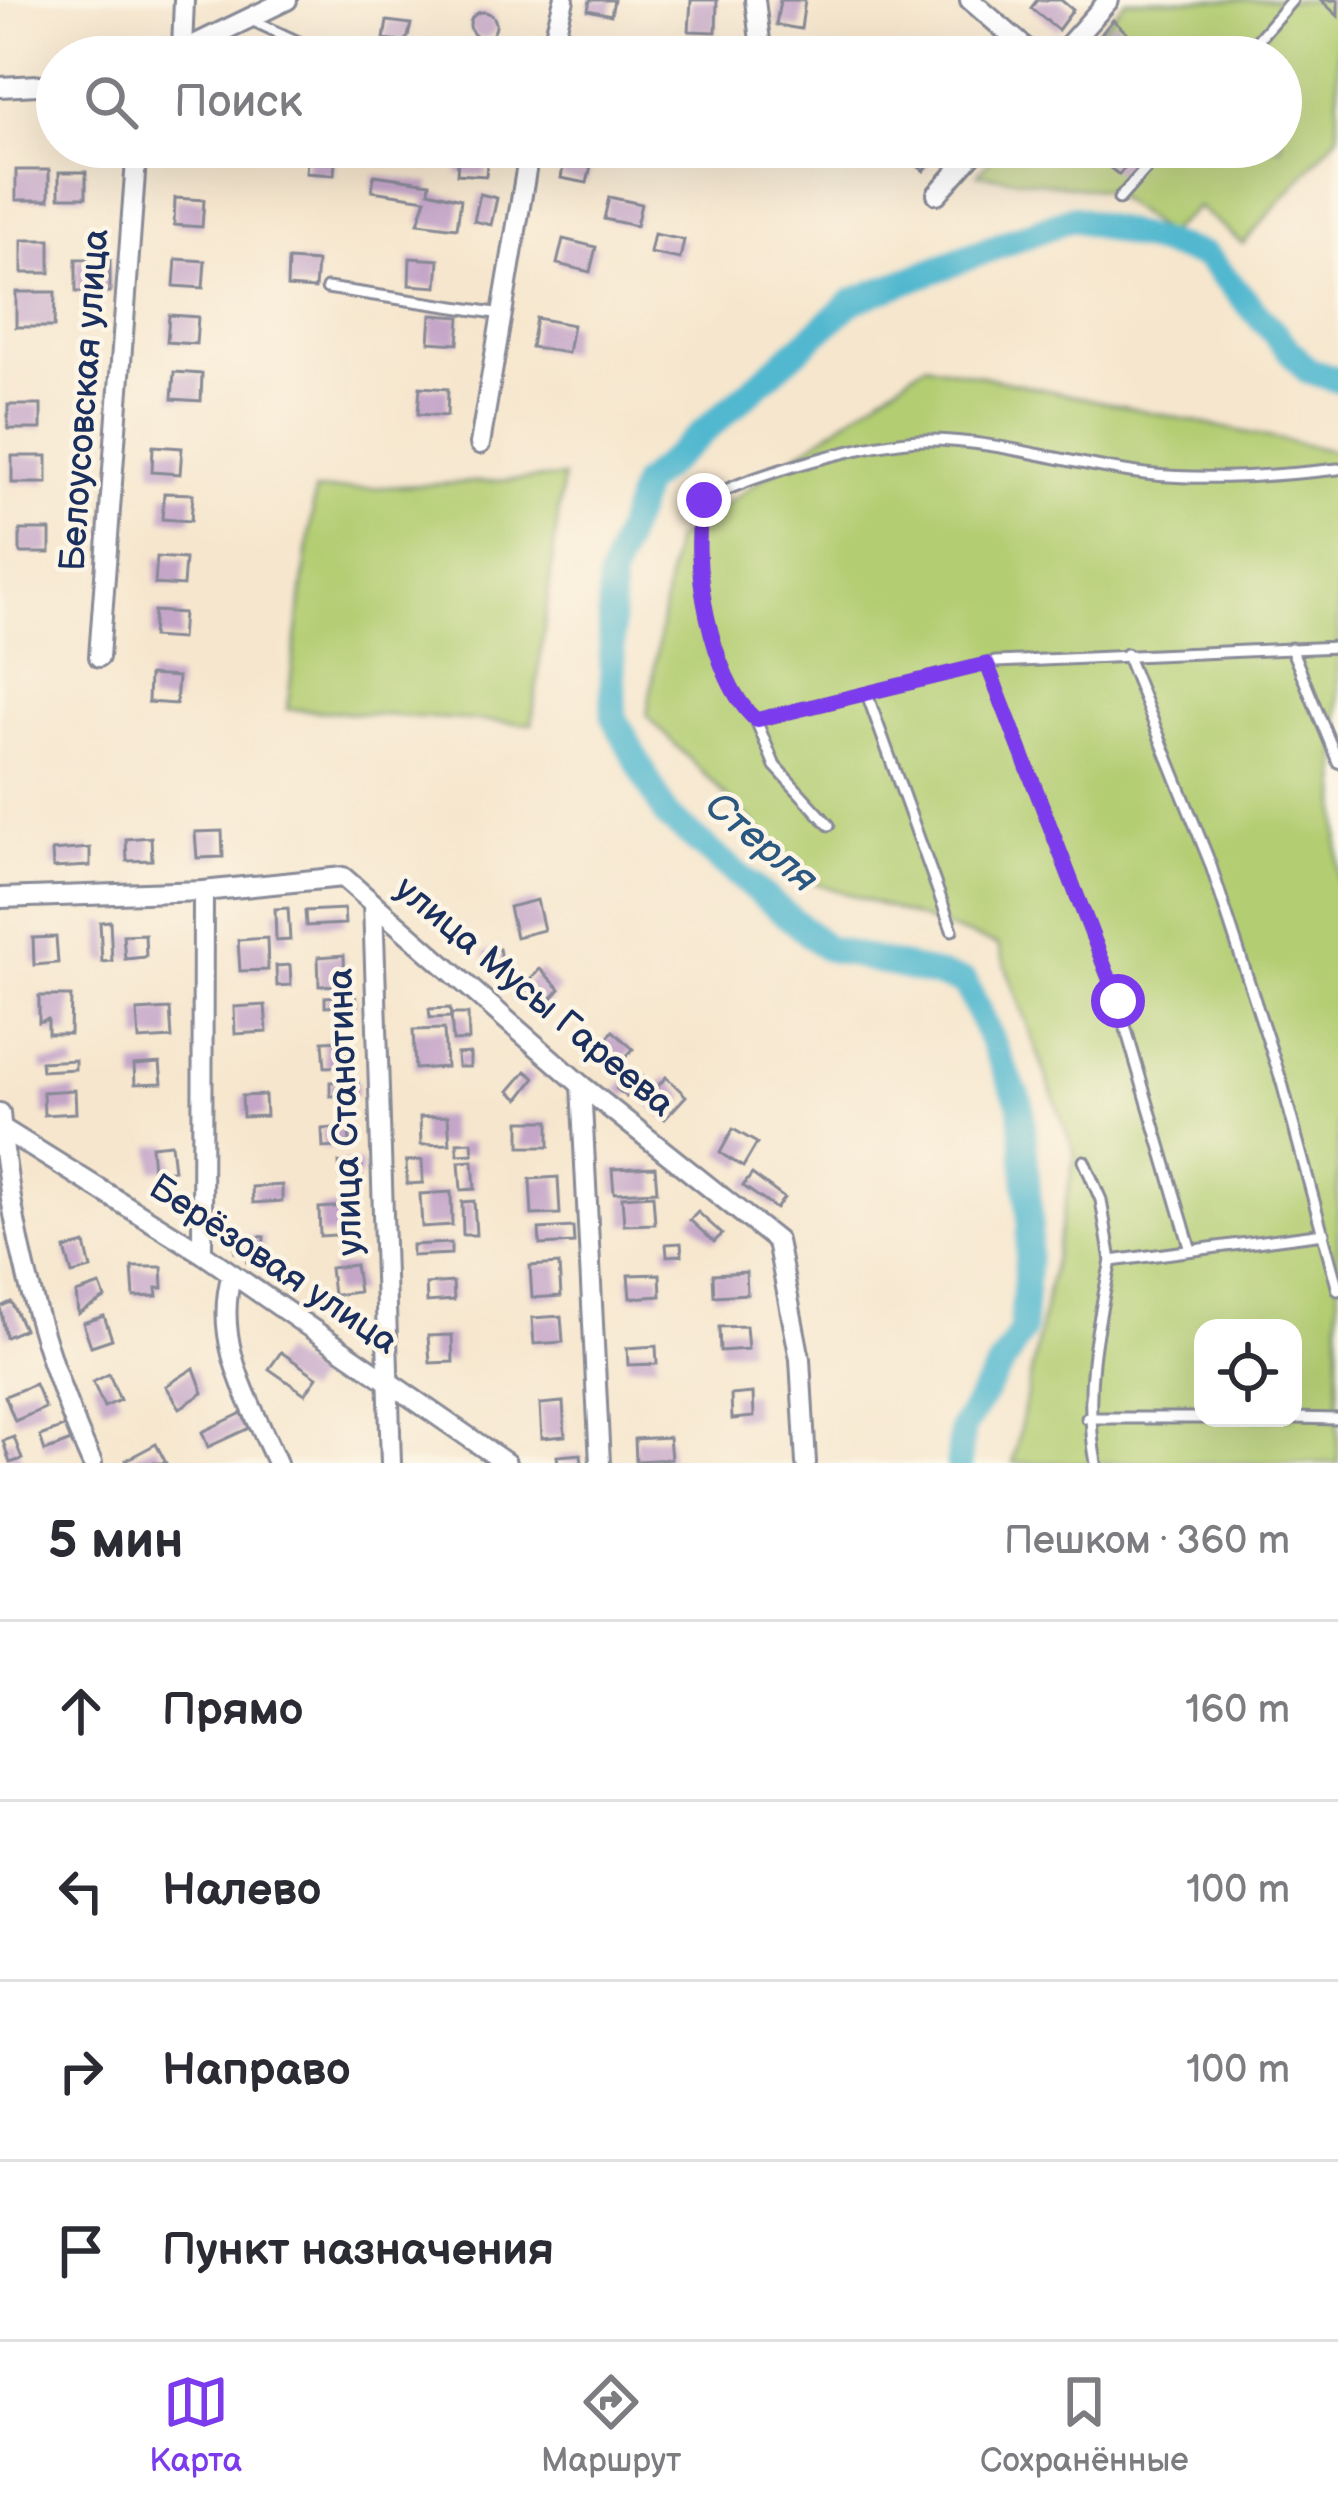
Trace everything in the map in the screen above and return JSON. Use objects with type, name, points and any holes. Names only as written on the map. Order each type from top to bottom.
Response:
[{"type":"street","points":[[179,36],[184,0]]},
{"type":"street","points":[[212,36],[287,0]]},
{"type":"street","points":[[555,36],[564,0]]},
{"type":"street","points":[[755,0],[759,36]]},
{"type":"street","points":[[970,0],[1012,36]]},
{"type":"street","points":[[1077,36],[1109,0]]},
{"type":"street","points":[[0,87],[36,85]]},
{"type":"street","name":"Белоусовская улица","points":[[99,658],[135,168]]},
{"type":"street","points":[[480,444],[526,168]]},
{"type":"street","points":[[937,194],[960,168]]},
{"type":"street","name":"улица Мусы Гареева","points":[[0,898],[203,891],[343,878],[581,1084],[776,1241],[800,1359],[806,1463]]},
{"type":"street","points":[[202,1253],[203,891]]},
{"type":"street","name":"улица Станотина","points":[[373,904],[391,1463]]},
{"type":"street","points":[[581,1084],[600,1463]]},
{"type":"street","points":[[0,1113],[26,1285],[56,1383],[92,1463]]},
{"type":"street","name":"Берёзовая улица","points":[[1,1128],[202,1253],[506,1463]]},
{"type":"street","points":[[232,1274],[225,1297],[226,1345],[277,1463]]},
{"type":"lane","points":[[1261,36],[1292,0]]},
{"type":"lane","points":[[249,19],[286,36]]},
{"type":"lane","points":[[1119,199],[1146,168]]},
{"type":"lane","points":[[327,288],[502,314]]},
{"type":"lane","points":[[829,825],[775,766],[756,720],[739,705],[698,576],[704,500],[812,461],[924,440],[1146,474],[1271,476],[1338,469]]},
{"type":"lane","points":[[756,720],[987,664],[1338,647]]},
{"type":"lane","points":[[1291,648],[1338,762]]},
{"type":"lane","points":[[1126,654],[1210,863],[1338,1290]]},
{"type":"lane","points":[[987,664],[1118,1001],[1190,1247]]},
{"type":"lane","points":[[867,694],[952,930]]},
{"type":"lane","points":[[1084,1161],[1101,1200],[1111,1261],[1093,1346],[1088,1418],[1096,1463]]},
{"type":"lane","points":[[1111,1261],[1324,1233]]},
{"type":"lane","points":[[1088,1418],[1194,1418]]},
{"type":"lane","points":[[1302,1418],[1338,1419]]},
{"type":"green space","points":[[1126,0],[1338,0],[1338,135],[1243,244],[1198,207],[1166,234],[1108,191],[978,174],[983,168],[1302,168],[1302,36],[1095,36]]},
{"type":"green space","points":[[925,364],[1338,452],[1338,1463],[1013,1463],[1075,1155],[998,945],[810,881],[647,716],[674,541]]},
{"type":"green space","points":[[563,477],[532,724],[287,709],[315,491]]},
{"type":"building","points":[[590,0],[614,0],[611,15],[588,10]]},
{"type":"building","points":[[691,0],[717,0],[716,32],[689,31]]},
{"type":"building","points":[[780,0],[805,0],[801,29],[776,25]]},
{"type":"building","points":[[1037,0],[1061,0],[1073,10],[1058,30],[1031,8]]},
{"type":"building","points":[[1321,0],[1338,0],[1338,16]]},
{"type":"building","points":[[478,13],[488,13],[495,20],[489,36],[477,36],[471,30],[471,20]]},
{"type":"building","points":[[1113,20],[1127,33],[1124,36],[1100,36]]},
{"type":"building","points":[[387,21],[411,24],[408,36],[384,36]]},
{"type":"building","points":[[306,168],[335,168],[334,175],[306,173]]},
{"type":"building","points":[[457,168],[487,168],[486,176],[457,174]]},
{"type":"building","points":[[563,168],[591,168],[587,183],[561,178]]},
{"type":"building","points":[[16,170],[49,170],[49,200],[16,200]]},
{"type":"building","points":[[59,172],[86,172],[86,197],[59,197]]},
{"type":"building","points":[[374,175],[430,183],[429,191],[461,199],[457,228],[418,223],[426,199],[372,191]]},
{"type":"building","points":[[480,194],[497,198],[491,225],[474,221]]},
{"type":"building","points":[[609,197],[641,204],[636,226],[604,219]]},
{"type":"building","points":[[175,198],[204,200],[202,227],[174,225]]},
{"type":"building","points":[[654,234],[684,240],[680,259],[650,253]]},
{"type":"building","points":[[563,239],[596,247],[590,272],[557,264]]},
{"type":"building","points":[[22,240],[50,240],[50,273],[22,273]]},
{"type":"building","points":[[410,258],[439,260],[437,287],[409,285]]},
{"type":"building","points":[[76,259],[110,259],[110,292],[76,292]]},
{"type":"building","points":[[176,259],[205,261],[203,288],[174,286]]},
{"type":"building","points":[[288,260],[317,262],[315,289],[287,287]]},
{"type":"building","points":[[16,292],[55,292],[54,327],[16,327]]},
{"type":"building","points":[[169,315],[198,317],[196,344],[167,342]]},
{"type":"building","points":[[431,315],[460,317],[458,344],[429,342]]},
{"type":"building","points":[[536,318],[573,325],[568,353],[531,347]]},
{"type":"building","points":[[174,372],[202,374],[201,401],[172,399]]},
{"type":"building","points":[[420,387],[448,389],[447,416],[418,414]]},
{"type":"building","points":[[8,405],[41,405],[41,429],[8,429]]},
{"type":"building","points":[[153,446],[182,448],[180,474],[152,472]]},
{"type":"building","points":[[12,456],[47,456],[47,483],[12,483]]},
{"type":"building","points":[[164,493],[193,494],[191,521],[162,519]]},
{"type":"building","points":[[20,530],[50,530],[50,553],[20,553]]},
{"type":"building","points":[[157,557],[185,559],[183,586],[155,584]]},
{"type":"building","points":[[154,611],[183,613],[181,639],[152,637]]},
{"type":"building","points":[[149,675],[178,677],[176,704],[148,702]]},
{"type":"building","points":[[222,831],[223,857],[197,858],[195,832]]},
{"type":"building","points":[[151,837],[152,860],[127,861],[126,839]]},
{"type":"building","points":[[90,848],[90,866],[53,868],[52,851]]},
{"type":"building","points":[[537,900],[544,930],[516,937],[509,907]]},
{"type":"building","points":[[288,908],[290,940],[276,941],[275,909]]},
{"type":"building","points":[[344,909],[345,924],[306,926],[305,911]]},
{"type":"building","points":[[110,921],[112,961],[102,962],[100,922]]},
{"type":"building","points":[[145,934],[146,957],[125,959],[123,935]]},
{"type":"building","points":[[56,937],[58,963],[34,965],[33,938]]},
{"type":"building","points":[[267,938],[268,970],[240,971],[238,940]]},
{"type":"building","points":[[499,949],[502,964],[486,966],[484,952]]},
{"type":"building","points":[[344,955],[345,985],[319,986],[318,957]]},
{"type":"building","points":[[290,965],[291,985],[277,986],[276,966]]},
{"type":"building","points":[[540,969],[560,989],[543,1008],[522,988]]},
{"type":"building","points":[[355,995],[356,1005],[325,1007],[325,997]]},
{"type":"building","points":[[39,996],[71,996],[70,1034],[48,1034],[48,1019],[39,1022]]},
{"type":"building","points":[[265,1005],[267,1032],[235,1034],[234,1007]]},
{"type":"building","points":[[450,1008],[451,1017],[430,1018],[429,1009]]},
{"type":"building","points":[[170,1009],[172,1038],[139,1040],[137,1011]]},
{"type":"building","points":[[451,1014],[468,1014],[469,1040],[453,1041]]},
{"type":"building","points":[[444,1029],[446,1067],[415,1069],[413,1030]]},
{"type":"building","points":[[613,1031],[633,1049],[614,1070],[595,1052]]},
{"type":"building","points":[[345,1040],[346,1066],[325,1067],[323,1041]]},
{"type":"building","points":[[470,1053],[470,1067],[458,1067],[457,1054]]},
{"type":"building","points":[[75,1060],[75,1069],[42,1071],[41,1062]]},
{"type":"building","points":[[160,1063],[162,1083],[135,1084],[134,1065]]},
{"type":"building","points":[[634,1070],[643,1077],[626,1097],[617,1089]]},
{"type":"building","points":[[526,1071],[535,1078],[519,1099],[509,1091]]},
{"type":"building","points":[[666,1077],[686,1096],[665,1119],[645,1101]]},
{"type":"building","points":[[358,1081],[358,1095],[330,1096],[330,1082]]},
{"type":"building","points":[[75,1090],[76,1113],[44,1115],[43,1092]]},
{"type":"building","points":[[265,1095],[266,1116],[243,1117],[242,1096]]},
{"type":"building","points":[[448,1116],[450,1144],[421,1145],[420,1117]]},
{"type":"building","points":[[520,1121],[549,1121],[549,1147],[520,1147]]},
{"type":"building","points":[[349,1127],[350,1146],[323,1148],[322,1129]]},
{"type":"building","points":[[733,1129],[757,1143],[743,1167],[720,1153]]},
{"type":"building","points":[[472,1142],[473,1154],[458,1155],[457,1143]]},
{"type":"building","points":[[171,1144],[174,1170],[153,1171],[151,1146]]},
{"type":"building","points":[[422,1160],[423,1183],[407,1184],[406,1161]]},
{"type":"building","points":[[473,1161],[475,1189],[461,1190],[459,1162]]},
{"type":"building","points":[[361,1162],[362,1176],[340,1177],[339,1163]]},
{"type":"building","points":[[655,1167],[657,1191],[614,1193],[612,1169]]},
{"type":"building","points":[[752,1174],[784,1198],[776,1209],[743,1186]]},
{"type":"building","points":[[558,1177],[560,1214],[532,1215],[530,1179]]},
{"type":"building","points":[[282,1185],[282,1201],[253,1203],[252,1187]]},
{"type":"building","points":[[451,1192],[452,1225],[422,1227],[420,1194]]},
{"type":"building","points":[[653,1195],[655,1224],[624,1225],[622,1197]]},
{"type":"building","points":[[474,1201],[476,1235],[463,1235],[462,1202]]},
{"type":"building","points":[[348,1206],[350,1234],[320,1236],[319,1208]]},
{"type":"building","points":[[698,1212],[722,1234],[714,1242],[690,1220]]},
{"type":"building","points":[[573,1227],[574,1243],[540,1245],[539,1229]]},
{"type":"building","points":[[236,1235],[264,1237],[262,1263],[247,1262],[250,1253],[235,1252]]},
{"type":"building","points":[[451,1243],[451,1254],[412,1256],[412,1245]]},
{"type":"building","points":[[681,1243],[682,1255],[667,1256],[666,1244]]},
{"type":"building","points":[[85,1244],[91,1269],[72,1274],[65,1249]]},
{"type":"building","points":[[559,1264],[561,1296],[532,1298],[530,1266]]},
{"type":"building","points":[[355,1265],[359,1292],[333,1295],[330,1268]]},
{"type":"building","points":[[132,1267],[162,1267],[163,1288],[156,1288],[157,1296],[134,1297]]},
{"type":"building","points":[[746,1272],[747,1294],[714,1296],[713,1274]]},
{"type":"building","points":[[660,1274],[661,1296],[630,1298],[628,1275]]},
{"type":"building","points":[[453,1282],[454,1300],[427,1302],[426,1284]]},
{"type":"building","points":[[100,1285],[105,1298],[78,1314],[76,1293]]},
{"type":"building","points":[[11,1302],[24,1329],[6,1337],[0,1307]]},
{"type":"building","points":[[104,1316],[112,1339],[91,1346],[83,1323]]},
{"type":"building","points":[[561,1316],[563,1342],[534,1344],[532,1318]]},
{"type":"building","points":[[746,1326],[748,1349],[720,1351],[719,1327]]},
{"type":"building","points":[[452,1335],[453,1362],[430,1363],[428,1336]]},
{"type":"building","points":[[656,1346],[657,1364],[628,1365],[627,1348]]},
{"type":"building","points":[[281,1352],[317,1377],[305,1394],[269,1369]]},
{"type":"building","points":[[194,1368],[203,1393],[180,1408],[166,1386]]},
{"type":"building","points":[[109,1374],[120,1400],[104,1407],[93,1382]]},
{"type":"building","points":[[35,1384],[45,1408],[15,1421],[5,1396]]},
{"type":"building","points":[[753,1393],[754,1417],[732,1419],[731,1395]]},
{"type":"building","points":[[563,1402],[565,1436],[542,1438],[540,1404]]},
{"type":"building","points":[[242,1413],[249,1428],[208,1447],[202,1432]]},
{"type":"building","points":[[66,1426],[71,1441],[45,1451],[40,1436]]},
{"type":"building","points":[[14,1437],[22,1459],[10,1463],[3,1441]]},
{"type":"building","points":[[669,1437],[671,1459],[636,1461],[635,1439]]},
{"type":"building","points":[[156,1444],[166,1463],[127,1463],[126,1460]]},
{"type":"building","points":[[581,1454],[582,1463],[558,1463],[557,1456]]},
{"type":"waterway","name":"Стерля","points":[[959,1463],[962,1429],[1022,1331],[1030,1222],[1021,1105],[965,982],[826,948],[666,815],[614,717],[610,579],[644,484],[853,301],[1072,218],[1206,256],[1307,370],[1338,380]]},
{"type":"route","points":[[704,500],[697,525],[698,576],[739,705],[756,720],[987,664],[1118,1001]]}]
